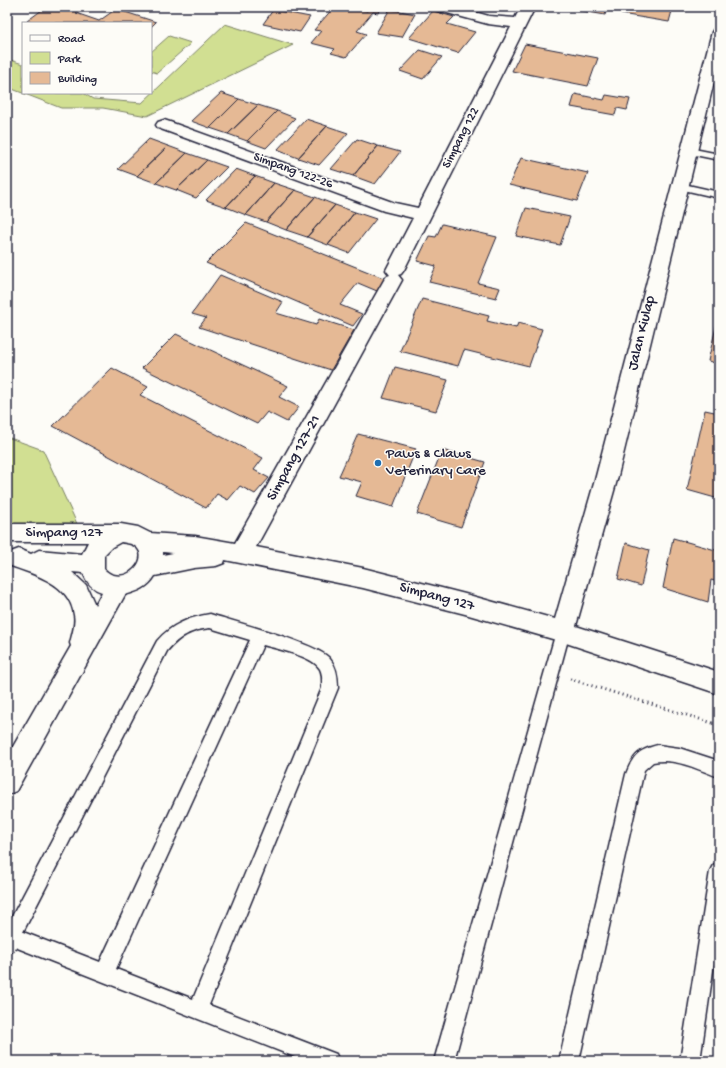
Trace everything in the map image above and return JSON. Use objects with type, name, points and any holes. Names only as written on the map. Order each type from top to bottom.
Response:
[{"type":"street","points":[[441,7],[488,20],[519,23]]},
{"type":"street","name":"Simpang 122","points":[[394,275],[528,7]]},
{"type":"street","name":"Jalan Kiulap","points":[[563,632],[606,480],[679,186],[713,80],[719,32]]},
{"type":"street","name":"Simpang 122-26","points":[[164,125],[390,206],[423,215]]},
{"type":"street","name":"Simpang 127-21","points":[[241,554],[394,275]]},
{"type":"street","name":"Simpang 127","points":[[7,533],[121,533]]},
{"type":"street","points":[[121,533],[136,535],[148,542],[152,550],[153,559],[150,568],[143,577],[134,582],[112,586],[102,582],[95,576],[91,568],[91,559],[101,542],[111,536],[121,533]]},
{"type":"street","name":"Simpang 127","points":[[148,542],[195,545],[363,578],[465,604],[563,632],[719,683]]},
{"type":"street","points":[[150,568],[194,558],[241,554]]},
{"type":"street","points":[[13,559],[58,574],[71,584],[81,600],[86,616],[81,650]]},
{"type":"street","name":"Simpang 127","points":[[13,559],[91,564]]},
{"type":"street","points":[[7,782],[118,586]]},
{"type":"lane","points":[[689,151],[719,157]]},
{"type":"lane","points":[[679,186],[719,195]]},
{"type":"lane","points":[[198,1010],[330,688],[330,675],[327,665],[318,657],[259,636],[210,621],[194,623],[181,627],[171,635],[162,646],[8,939],[105,973],[198,1010],[329,1061]]},
{"type":"lane","points":[[444,1061],[563,632]]},
{"type":"lane","points":[[105,973],[259,636]]},
{"type":"lane","points":[[569,1061],[634,774],[642,759],[651,754],[666,752],[719,769]]},
{"type":"lane","points":[[690,1061],[719,871]]},
{"type":"path","points":[[551,673],[719,725]]},
{"type":"green space","points":[[225,24],[293,45],[147,116],[103,108],[61,108],[25,94],[85,94],[93,99],[142,103]]},
{"type":"green space","points":[[169,36],[191,43],[157,73],[152,71],[152,51]]},
{"type":"green space","points":[[7,59],[22,64],[22,93],[7,87]]},
{"type":"green space","points":[[7,437],[43,450],[79,528],[7,523]]},
{"type":"building","points":[[46,7],[85,7],[76,13],[99,21],[116,9],[156,22],[152,26],[152,22],[27,21]]},
{"type":"building","points":[[287,7],[308,7],[306,10]]},
{"type":"building","points":[[334,7],[351,7],[367,11],[371,7],[383,7],[378,13],[373,12],[357,31],[366,34],[346,57],[331,53],[335,49],[311,43],[321,31],[314,30]]},
{"type":"building","points":[[561,7],[608,7],[605,15]]},
{"type":"building","points":[[624,7],[673,7],[669,22],[621,14]]},
{"type":"building","points":[[390,9],[415,14],[402,37],[376,33]]},
{"type":"building","points":[[273,10],[310,17],[300,32],[263,24]]},
{"type":"building","points":[[433,11],[454,17],[447,24],[475,32],[458,53],[409,38]]},
{"type":"building","points":[[525,44],[598,58],[588,86],[512,71]]},
{"type":"building","points":[[420,50],[442,57],[423,79],[400,71]]},
{"type":"building","points":[[221,93],[239,99],[210,128],[191,121]]},
{"type":"building","points":[[575,94],[604,100],[606,95],[630,99],[627,110],[617,108],[615,115],[571,107]]},
{"type":"building","points":[[239,99],[258,105],[228,134],[210,128]]},
{"type":"building","points":[[258,105],[277,111],[247,141],[228,134]]},
{"type":"building","points":[[277,111],[295,118],[266,148],[247,141]]},
{"type":"building","points":[[306,119],[327,126],[298,158],[277,150]]},
{"type":"building","points":[[327,126],[348,133],[319,165],[298,158]]},
{"type":"building","points":[[149,139],[168,146],[137,176],[118,169]]},
{"type":"building","points":[[357,139],[378,146],[353,176],[331,169]]},
{"type":"building","points":[[168,146],[187,153],[156,183],[137,176]]},
{"type":"building","points":[[378,146],[400,152],[375,184],[353,176]]},
{"type":"building","points":[[187,153],[207,160],[176,190],[156,183]]},
{"type":"building","points":[[521,158],[588,173],[577,201],[509,185]]},
{"type":"building","points":[[207,160],[227,167],[196,198],[176,190]]},
{"type":"building","points":[[236,169],[255,176],[226,207],[206,200]]},
{"type":"building","points":[[255,176],[274,183],[246,215],[226,207]]},
{"type":"building","points":[[274,183],[295,190],[266,222],[246,215]]},
{"type":"building","points":[[295,190],[315,197],[286,230],[266,222]]},
{"type":"building","points":[[315,197],[335,205],[307,237],[286,230]]},
{"type":"building","points":[[335,205],[355,212],[328,245],[307,237]]},
{"type":"building","points":[[526,208],[570,217],[560,245],[516,236]]},
{"type":"building","points":[[355,212],[376,219],[349,253],[328,245]]},
{"type":"building","points":[[246,223],[386,279],[377,291],[358,283],[340,305],[362,314],[353,326],[206,263]]},
{"type":"building","points":[[442,224],[497,237],[478,283],[500,288],[496,298],[429,282],[436,266],[417,261],[429,236],[436,237]]},
{"type":"building","points":[[220,275],[283,302],[276,313],[316,325],[319,319],[354,330],[331,370],[199,327],[206,318],[192,314]]},
{"type":"building","points":[[422,299],[489,316],[487,321],[516,328],[518,323],[542,329],[529,366],[464,350],[458,366],[400,351]]},
{"type":"building","points":[[719,314],[719,364],[708,361]]},
{"type":"building","points":[[176,334],[288,386],[279,397],[299,407],[287,422],[267,412],[257,424],[142,368]]},
{"type":"building","points":[[395,367],[448,380],[436,411],[383,398]]},
{"type":"building","points":[[112,368],[148,387],[140,395],[263,458],[254,470],[269,478],[255,494],[240,486],[228,500],[217,494],[206,508],[53,426]]},
{"type":"building","points":[[705,410],[719,413],[719,499],[687,490]]},
{"type":"building","name":"Paws & Claws Veterinary Care","points":[[358,434],[416,449],[393,507],[356,496],[362,482],[339,476]]},
{"type":"building","points":[[442,450],[485,462],[461,527],[417,514]]},
{"type":"building","points":[[673,538],[719,551],[719,582],[711,580],[708,602],[663,588]]},
{"type":"building","points":[[626,543],[649,550],[641,586],[618,579]]},
{"type":"place","name":"Paws & Claws Veterinary Care","points":[[378,463]]}]
